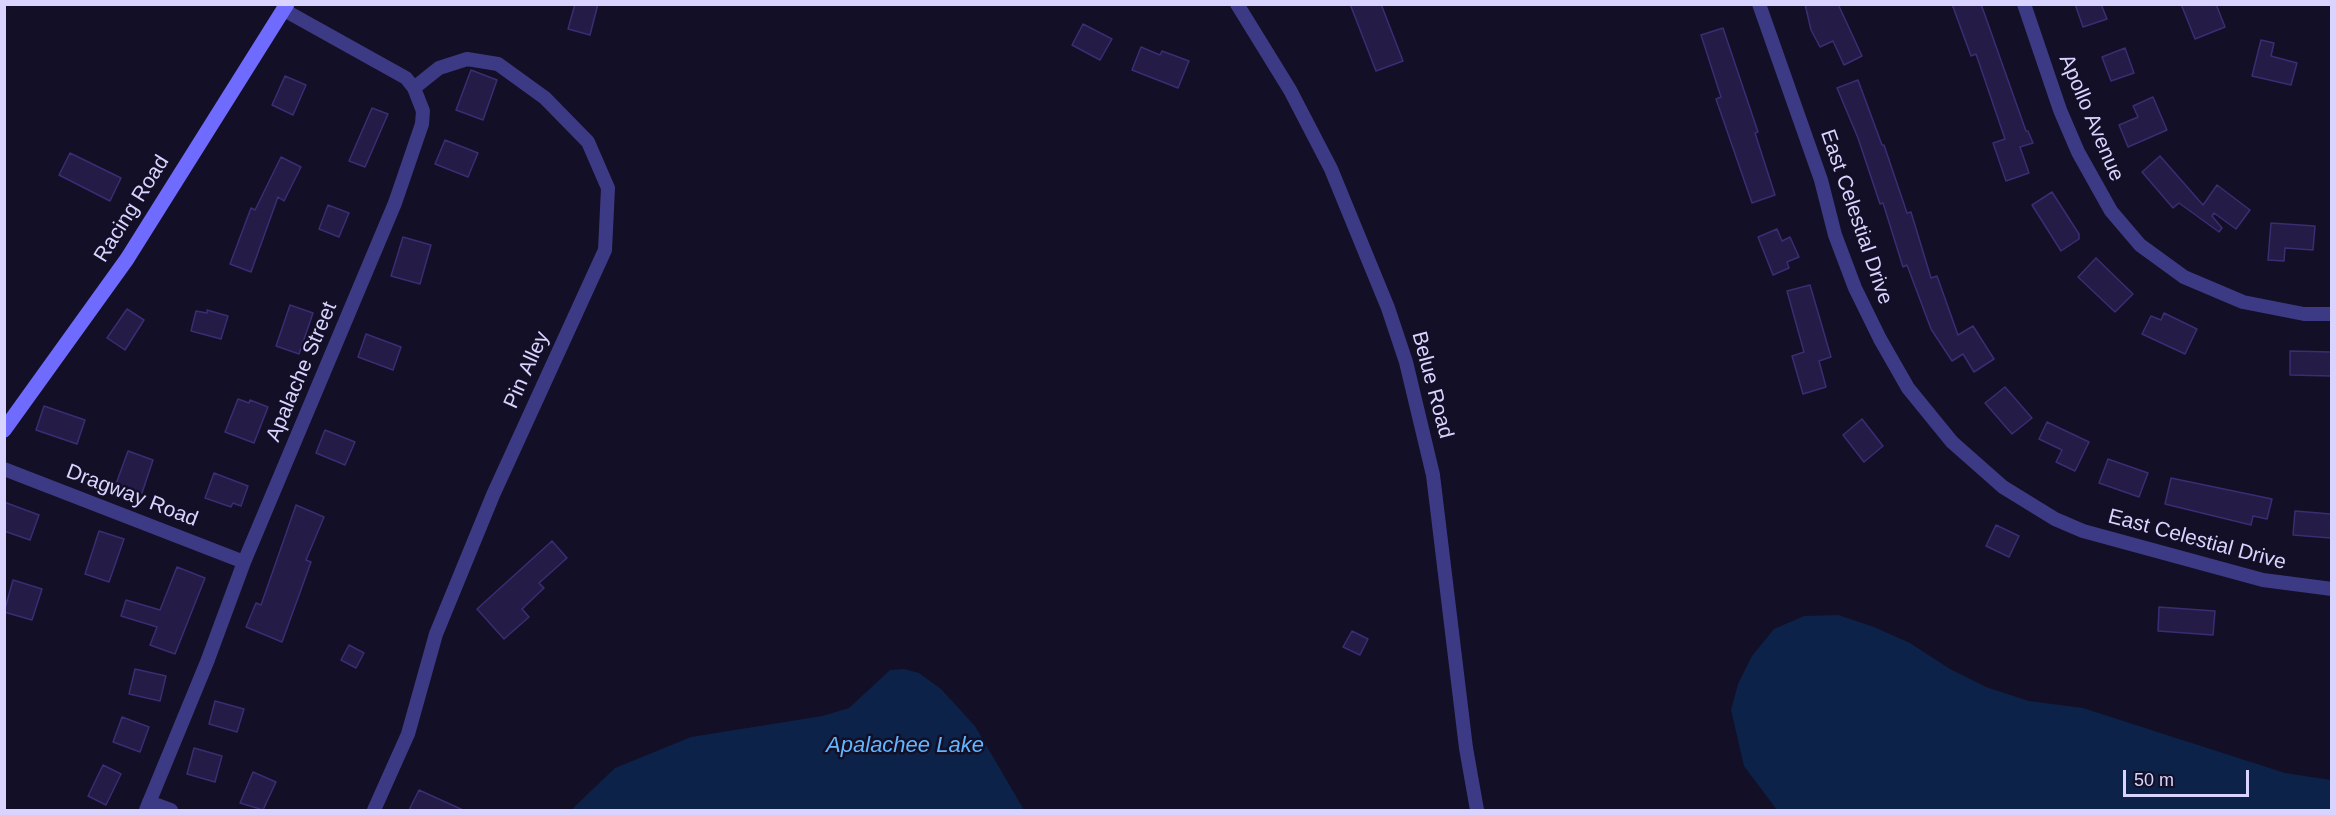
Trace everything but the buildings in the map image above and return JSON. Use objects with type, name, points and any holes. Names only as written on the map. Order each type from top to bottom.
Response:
[{"type":"street","name":"Belue Road","points":[[1237,4],[1290,90],[1331,169],[1388,308],[1406,362],[1433,475],[1466,748],[1477,810]]},
{"type":"street","name":"East Celestial Drive","points":[[1759,4],[1821,180],[1836,235],[1855,288],[1908,388],[1952,442],[2003,487],[2037,509],[2083,531],[2263,580],[2331,589]]},
{"type":"street","name":"Apollo Avenue","points":[[2024,4],[2060,110],[2078,152],[2105,202],[2140,245],[2184,277],[2243,302],[2304,314],[2331,314]]},
{"type":"street","points":[[286,7],[406,78],[414,88]]},
{"type":"street","name":"Racing Road","points":[[4,430],[121,268],[286,7]]},
{"type":"street","name":"Pin Alley","points":[[374,810],[408,734],[436,634],[493,495],[605,250],[608,188],[588,142],[536,91],[498,64],[467,59],[439,68],[414,88]]},
{"type":"street","name":"Apalache Street","points":[[147,806],[207,662],[244,562],[395,203],[422,124],[423,111],[414,88]]},
{"type":"street","name":"Dragway Road","points":[[4,469],[244,562]]},
{"type":"street","points":[[147,806],[171,810]]},
{"type":"water","points":[[1838,615],[1874,627],[1910,643],[1950,669],[1986,687],[2029,701],[2083,708],[2285,773],[2331,780],[2331,810],[1777,810],[1744,766],[1731,710],[1738,684],[1752,656],[1774,629],[1804,616]]},
{"type":"water","name":"Apalachee Lake","points":[[904,669],[919,673],[941,689],[975,726],[1024,810],[571,810],[615,768],[691,737],[822,716],[849,708],[890,670]]}]
